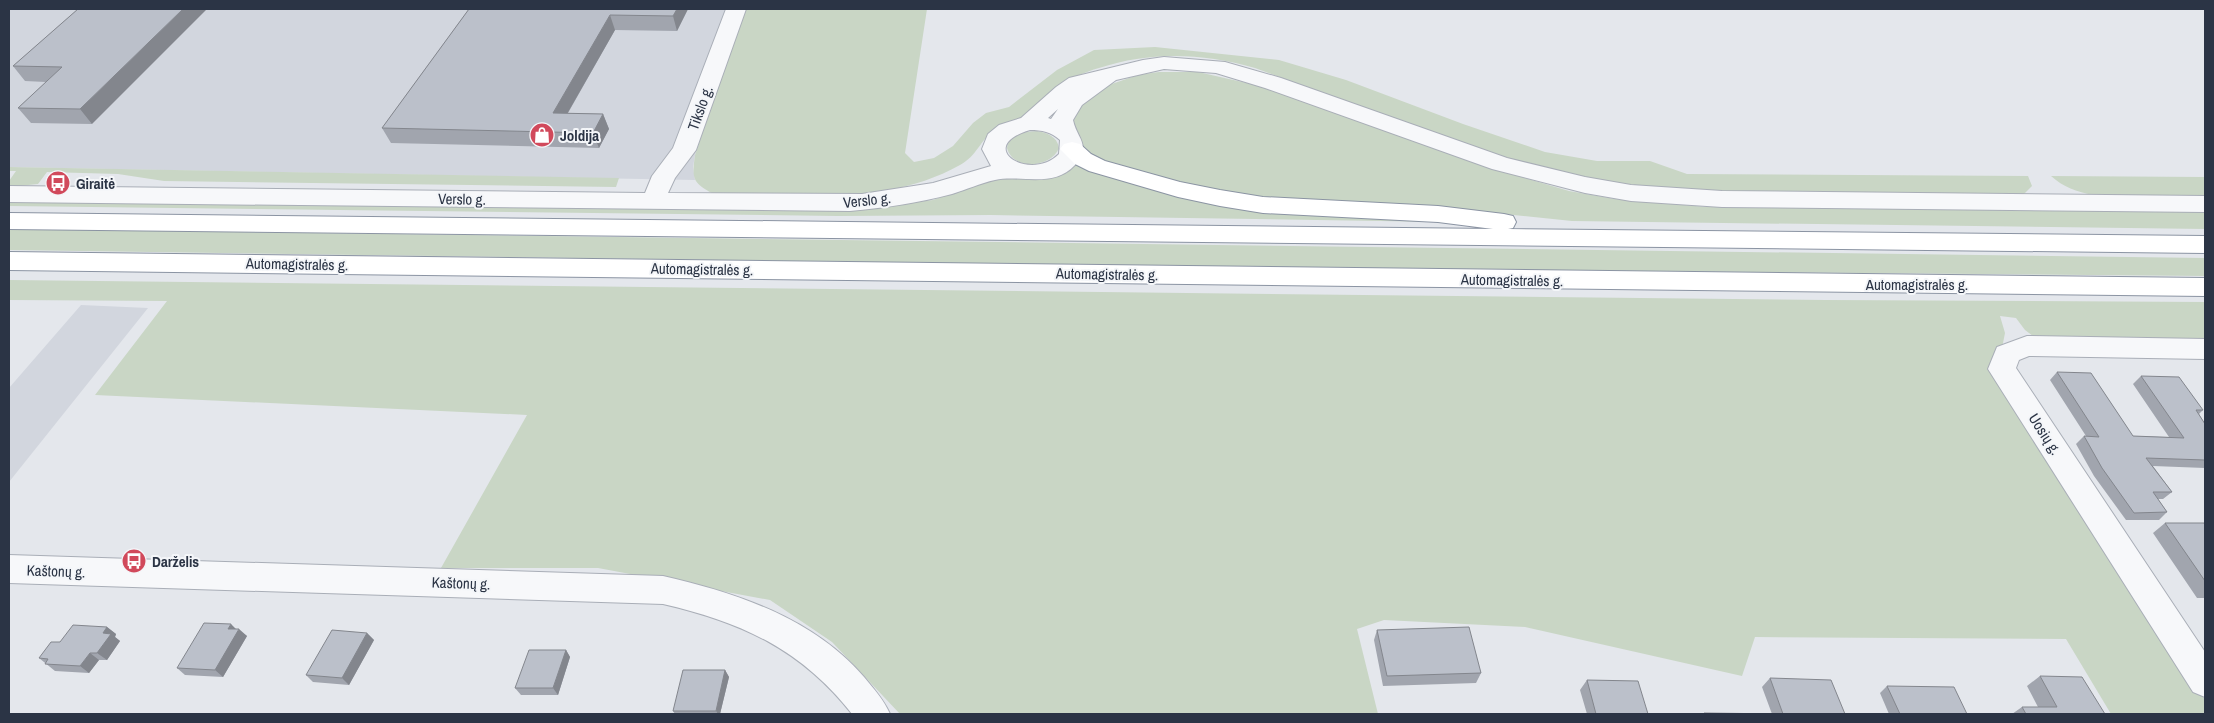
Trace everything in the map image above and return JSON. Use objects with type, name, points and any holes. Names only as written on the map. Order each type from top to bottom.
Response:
[{"type":"highway","points":[[1068,140],[1083,159],[1097,166],[1178,189],[1263,205],[1438,214],[1543,226],[2099,236],[2149,244]]},
{"type":"highway","points":[[9,221],[2205,245]]},
{"type":"highway","name":"Automagistralės g.","points":[[9,261],[1701,282],[2205,286]]},
{"type":"highway","points":[[9,275],[354,276],[428,266]]},
{"type":"street","name":"Tikslo g.","points":[[653,201],[664,176],[684,150],[736,9]]},
{"type":"street","points":[[1029,123],[1040,116],[1063,92],[1077,83],[1143,66],[1164,63],[1217,67],[1273,83],[1500,164],[1585,185],[1631,193],[1722,199],[2205,204]]},
{"type":"street","points":[[1068,140],[1048,125],[1029,123],[1018,125],[1000,135],[994,142],[993,151],[1000,163],[1012,170],[1031,173],[1054,168],[1064,163],[1070,156],[1068,140],[1062,120],[1074,101],[1108,75]]},
{"type":"street","name":"Verslo g.","points":[[915,194],[966,170],[993,151]]},
{"type":"street","name":"Verslo g.","points":[[9,194],[850,203],[878,201],[943,189],[990,173],[1012,170]]},
{"type":"street","name":"Uosių g.","points":[[2205,349],[2027,346],[2007,354],[2002,369],[2205,681]]},
{"type":"street","name":"Kaštonų g.","points":[[9,569],[663,590],[705,599],[732,608],[774,627],[807,647],[841,676],[873,714]]},
{"type":"shaded area","points":[[9,9],[745,9],[695,155],[693,167],[695,180],[9,167]]},
{"type":"shaded area","points":[[81,305],[148,308],[9,482],[9,388]]},
{"type":"green space","points":[[745,9],[927,9],[905,153],[914,162],[934,158],[953,146],[973,123],[986,113],[1009,107],[1057,70],[1094,50],[1155,47],[1279,60],[1346,80],[1463,124],[1545,152],[1597,161],[1650,161],[1687,174],[2028,176],[2032,186],[2024,194],[1718,192],[1658,188],[1612,182],[1560,173],[1494,155],[1255,68],[1216,59],[1177,56],[1138,59],[1118,63],[1088,71],[1073,78],[1054,90],[1028,115],[998,128],[985,139],[975,153],[960,165],[931,178],[901,187],[839,196],[712,193],[700,186],[695,178],[695,155]]},
{"type":"green space","points":[[1159,72],[1198,72],[1260,86],[1481,165],[1569,191],[1615,199],[1707,207],[2205,212],[2205,229],[1572,221],[1454,209],[1291,202],[1215,193],[1102,162],[1084,150],[1070,126],[1074,108],[1103,87],[1138,75]]},
{"type":"green space","points":[[1037,131],[1054,138],[1059,148],[1055,155],[1041,163],[1032,164],[1017,161],[1007,148],[1008,143],[1022,133]]},
{"type":"green space","points":[[1075,163],[1139,184],[1443,222],[991,215],[838,216],[9,206],[9,201],[774,210],[868,208],[933,200],[991,179]]},
{"type":"green space","points":[[9,167],[619,178],[616,187],[164,181],[118,174],[47,172],[38,184],[9,187],[9,181],[16,171],[9,171]]},
{"type":"green space","points":[[2051,176],[2205,177],[2205,197],[2093,195],[2070,188]]},
{"type":"green space","points":[[9,229],[2205,258],[2205,276],[1207,267],[9,250]]},
{"type":"green space","points":[[9,280],[1826,300],[2205,302],[2205,342],[2037,339],[2025,330],[2016,318],[2000,316],[2005,333],[1997,373],[2205,700],[2205,714],[2111,714],[2066,639],[1755,637],[1742,676],[1525,627],[1384,620],[1357,629],[1378,714],[900,714],[832,642],[770,600],[598,568],[441,568],[527,415],[95,395],[167,301],[9,300]]},
{"type":"building","points":[[78,9],[183,9],[80,109],[18,108],[62,67],[13,66]]},
{"type":"building","points":[[469,9],[677,9],[673,16],[610,15],[553,113],[603,114],[593,133],[382,128]]},
{"type":"building","points":[[2057,372],[2091,373],[2133,436],[2184,438],[2141,376],[2179,377],[2203,410],[2196,410],[2205,424],[2205,460],[2146,458],[2172,492],[2153,492],[2167,512],[2134,513],[2102,468],[2084,436],[2099,437]]},
{"type":"building","points":[[2165,523],[2204,523],[2205,581]]},
{"type":"building","points":[[204,623],[231,624],[228,629],[239,629],[215,670],[177,668]]},
{"type":"building","points":[[73,625],[107,627],[103,633],[111,634],[97,653],[90,653],[80,666],[45,664],[48,659],[39,658],[51,642],[60,642]]},
{"type":"building","points":[[1469,627],[1481,673],[1387,676],[1377,630]]},
{"type":"building","points":[[332,630],[367,633],[342,678],[306,675]]},
{"type":"building","points":[[529,650],[566,650],[553,688],[515,688]]},
{"type":"building","points":[[683,670],[725,670],[716,711],[673,711]]},
{"type":"building","points":[[2040,676],[2082,677],[2105,714],[2026,714],[2022,707],[2057,707]]},
{"type":"building","points":[[1770,678],[1831,680],[1845,714],[1783,714]]},
{"type":"building","points":[[1587,680],[1638,681],[1648,714],[1596,714]]},
{"type":"building","points":[[1887,686],[1954,687],[1967,714],[1900,714]]},
{"type":"building","points":[[1704,713],[1783,714],[1704,714]]},
{"type":"place","name":"Joldija","points":[[542,135]]},
{"type":"place","name":"Giraitė","points":[[58,183]]},
{"type":"place","name":"Darželis","points":[[134,561]]}]
